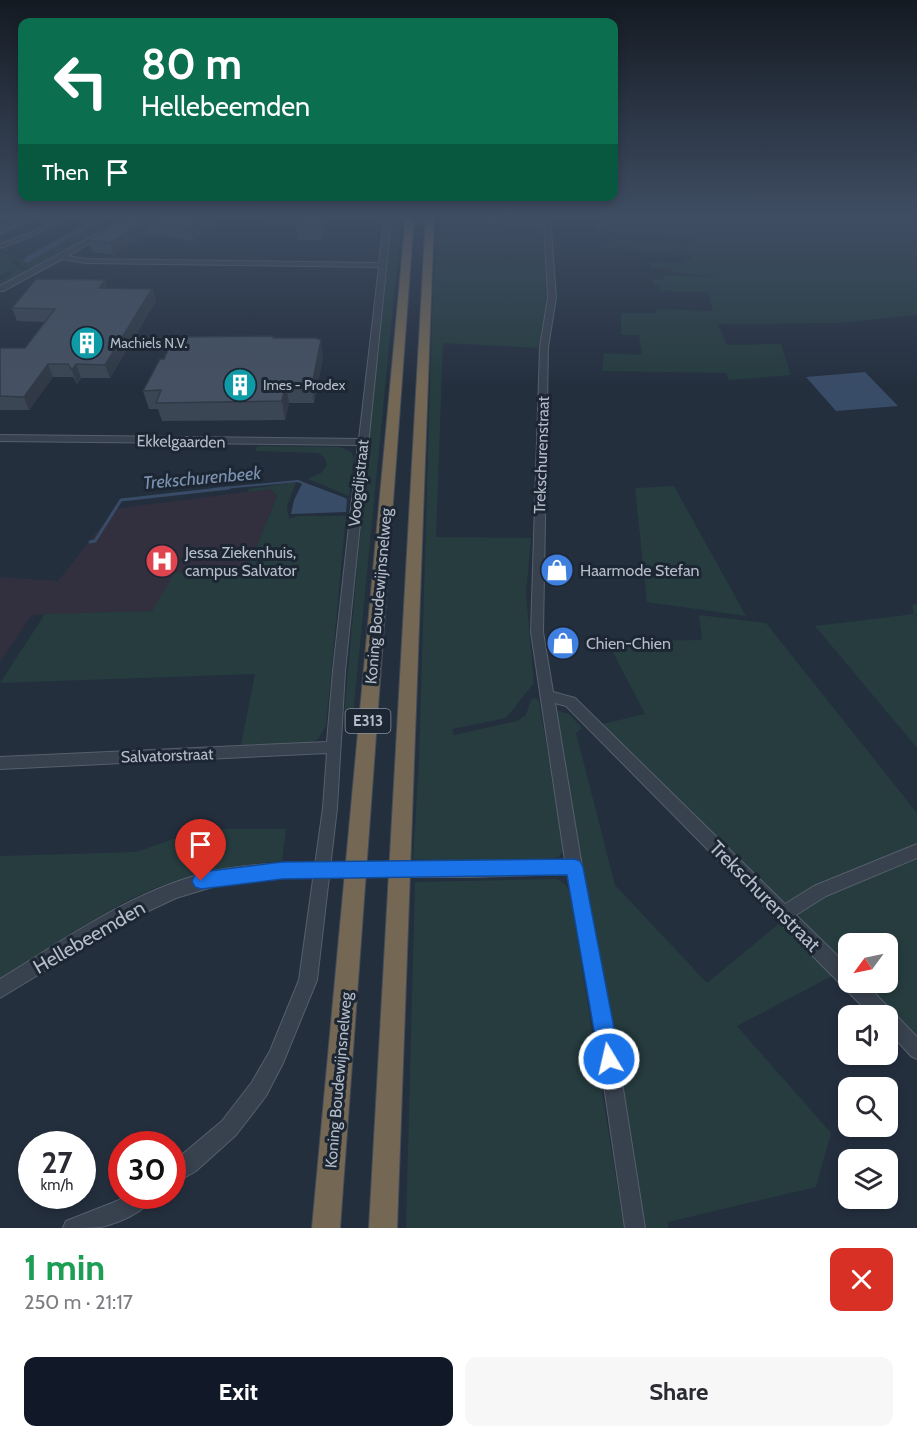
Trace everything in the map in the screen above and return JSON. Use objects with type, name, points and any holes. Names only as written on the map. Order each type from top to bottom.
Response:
[{"type":"highway","name":"Koning Boudewijnsnelweg","points":[[326,1228],[401,272]]},
{"type":"highway","name":"Koning Boudewijnsnelweg","points":[[383,1228],[433,272]]},
{"type":"street","points":[[0,289],[32,272]]},
{"type":"street","name":"Voogdijstraat","points":[[334,747],[339,671],[381,272]]},
{"type":"street","name":"Trekschurenstraat","points":[[550,272],[552,298],[544,347],[537,632],[574,867],[606,1038],[635,1228]]},
{"type":"street","name":"Ekkelgaarden","points":[[0,438],[362,442]]},
{"type":"street","name":"Trekschurenstraat","points":[[547,696],[570,702],[838,969]]},
{"type":"street","points":[[186,1166],[229,1128],[259,1089],[277,1057],[308,980],[330,808],[334,747]]},
{"type":"street","name":"Salvatorstraat","points":[[0,763],[334,747]]},
{"type":"street","points":[[783,914],[820,891],[917,851]]},
{"type":"street","name":"Hellebeemden","points":[[0,989],[124,915],[177,889],[212,879],[282,870],[471,870],[574,867]]},
{"type":"street","name":"Trekschurenstraat","points":[[862,993],[875,1005]]},
{"type":"street","name":"Trekschurenstraat","points":[[898,1029],[917,1050]]},
{"type":"street","points":[[73,1228],[123,1209]]},
{"type":"shaded area","name":"Jessa Ziekenhuis, campus Salvator","points":[[270,489],[277,496],[244,577],[152,611],[32,615],[0,662],[0,577],[58,581],[115,509]]},
{"type":"green space","points":[[14,272],[27,272],[0,286],[0,281]]},
{"type":"green space","points":[[387,272],[396,272],[353,716],[344,716]]},
{"type":"green space","points":[[435,272],[545,272],[547,308],[538,348],[443,343],[436,537],[531,538],[526,594],[534,683],[506,718],[452,729],[454,735],[517,721],[526,715],[531,700],[536,698],[539,702],[564,849],[559,857],[505,862],[413,859],[419,761]]},
{"type":"green space","points":[[675,272],[917,272],[917,315],[837,323],[718,324],[727,345],[781,344],[791,375],[729,380],[726,373],[602,371],[604,353],[642,355],[639,335],[621,335],[621,313],[656,313],[656,309],[713,311],[708,293],[660,291],[659,285],[653,285],[652,279],[664,280],[663,275],[717,277]]},
{"type":"green space","points":[[257,446],[340,447],[351,452],[354,458],[349,496],[308,479],[321,473],[327,465],[325,458],[318,453],[255,451]]},
{"type":"green space","points":[[296,482],[287,506],[289,519],[297,516],[346,516],[326,726],[318,739],[308,744],[247,748],[241,745],[255,674],[0,683],[45,614],[152,611],[175,572],[244,577],[277,496],[270,489],[248,492],[249,489]]},
{"type":"green space","points":[[674,486],[746,616],[647,602],[635,488]]},
{"type":"green space","points":[[917,604],[917,614],[915,614],[917,618],[917,748],[815,626],[914,614],[912,605]]},
{"type":"green space","points":[[699,615],[766,623],[917,813],[917,846],[790,901],[781,902],[598,725],[645,714],[607,641],[702,640]]},
{"type":"green space","points":[[558,711],[569,714],[582,728],[576,733],[615,885],[707,983],[782,921],[836,974],[737,1026],[831,1133],[816,1187],[668,1222],[668,1228],[645,1228],[555,713]]},
{"type":"green space","points":[[202,829],[286,829],[282,861],[245,865],[191,876],[139,895],[68,935],[0,979],[0,856],[136,852]]},
{"type":"green space","points":[[917,858],[917,1042],[898,1022],[898,1005],[883,1005],[871,993],[898,993],[898,933],[838,933],[838,959],[800,922],[799,913],[812,904],[871,875]]},
{"type":"green space","points":[[557,879],[566,885],[570,894],[624,1228],[406,1228],[415,882]]},
{"type":"water","points":[[865,372],[898,406],[836,411],[806,377]]},
{"type":"water","points":[[303,482],[347,499],[346,512],[291,514],[294,500]]},
{"type":"building","name":"Machiels N.V.","points":[[36,279],[105,280],[99,288],[152,289],[105,365],[76,364],[72,370],[68,364],[48,364],[24,397],[0,396],[0,348],[25,348],[55,309],[12,308]]},
{"type":"building","name":"Imes - Prodex","points":[[273,336],[273,338],[321,340],[312,385],[286,385],[282,401],[156,403],[161,390],[143,391],[160,359],[164,359],[174,337]]},
{"type":"waterway","name":"Trekschurenbeek","points":[[213,489],[298,481],[303,483]]},
{"type":"waterway","name":"Trekschurenbeek","points":[[90,542],[95,541],[121,500],[229,488]]},
{"type":"place","name":"Machiels N.V.","points":[[87,343]]},
{"type":"place","name":"Imes - Prodex","points":[[240,385]]},
{"type":"place","name":"Jessa Ziekenhuis, campus Salvator","points":[[162,561]]},
{"type":"place","name":"Haarmode Stefan","points":[[557,570]]},
{"type":"place","name":"Chien-Chien","points":[[563,643]]},
{"type":"route","points":[[201,881],[282,870],[471,870],[574,867],[609,1059]]}]
